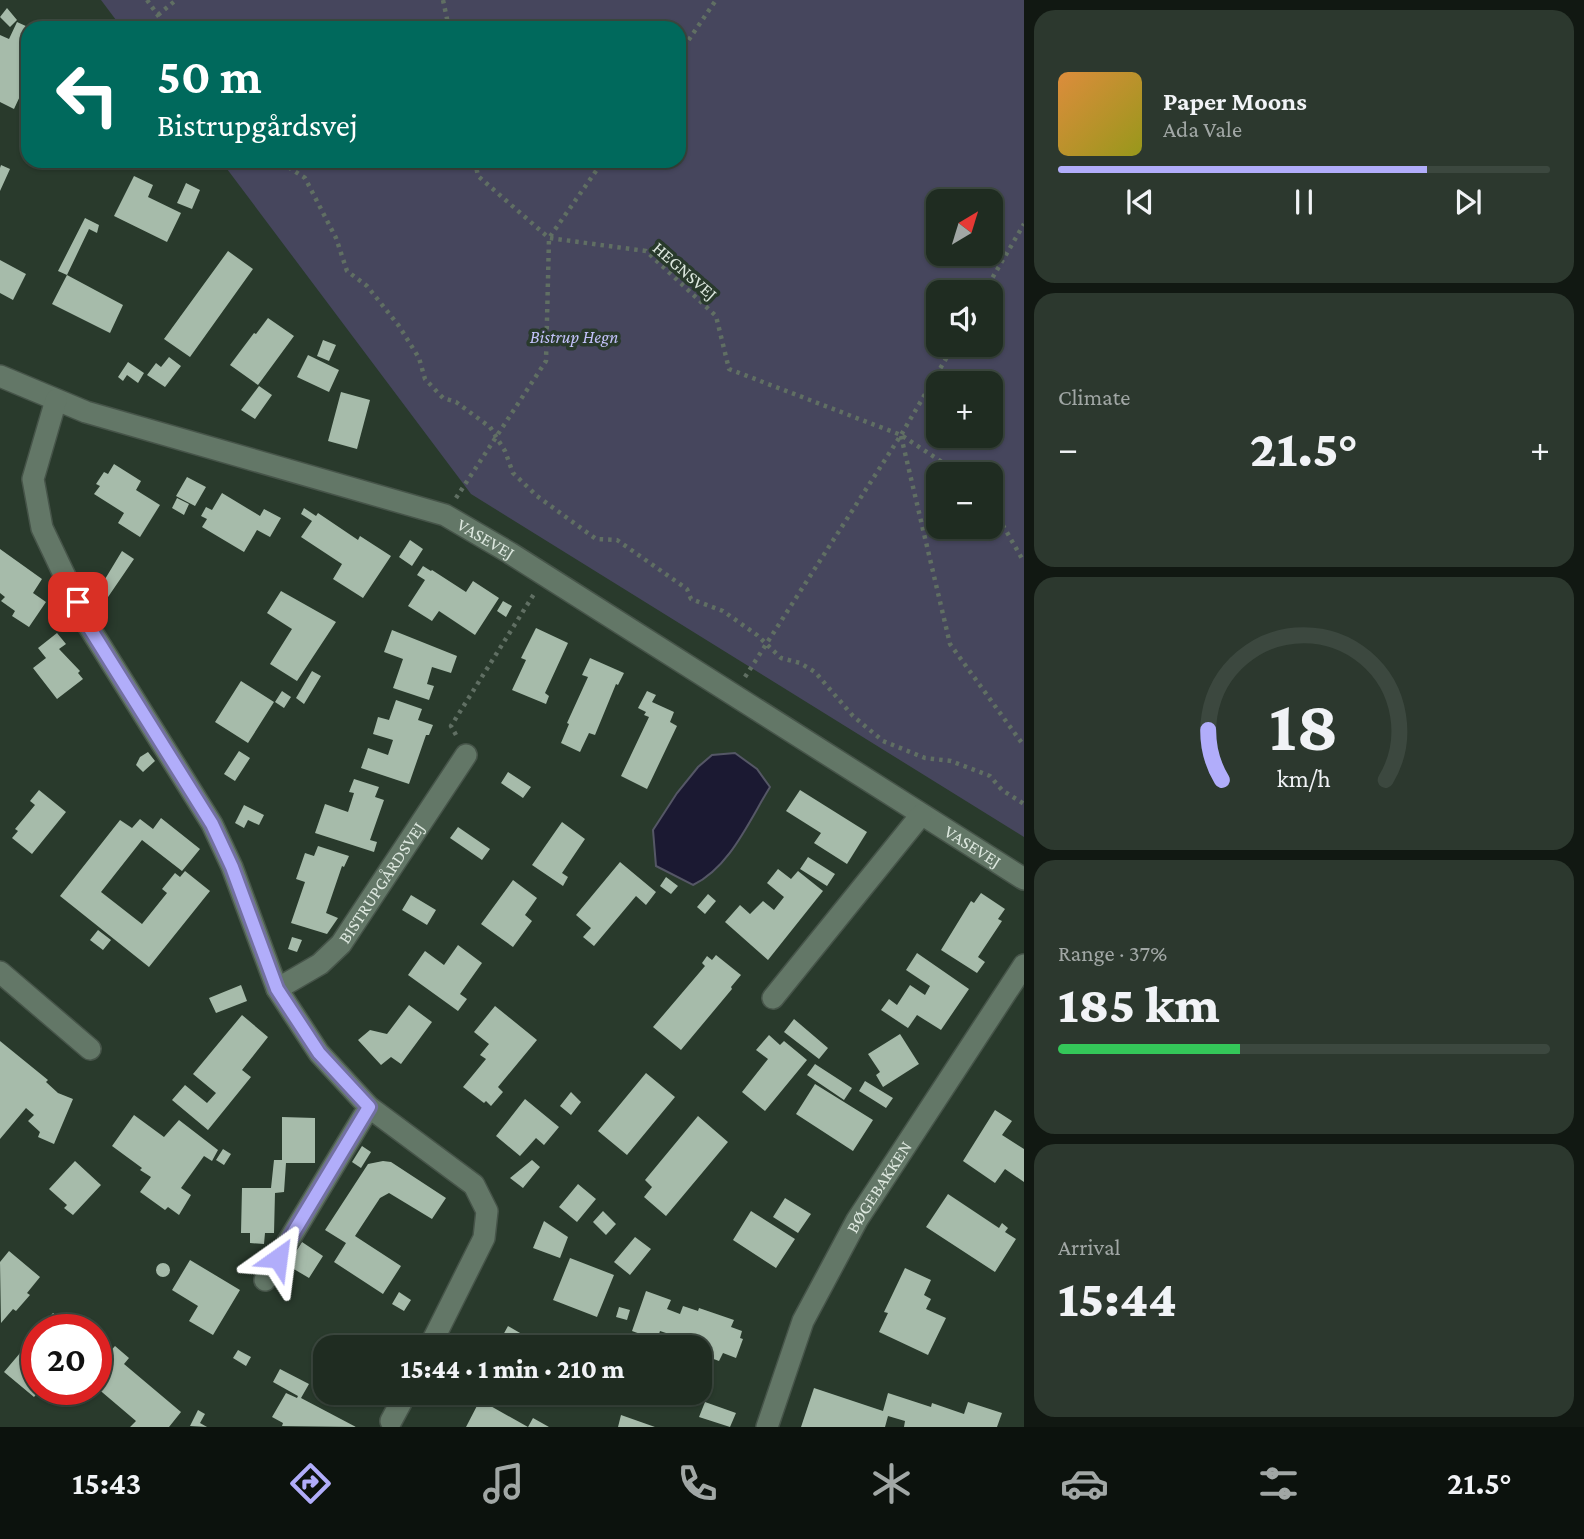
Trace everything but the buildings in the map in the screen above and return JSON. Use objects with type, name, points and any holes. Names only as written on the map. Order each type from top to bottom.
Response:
[{"type":"street","name":"VASEVEJ","points":[[0,376],[86,412],[445,515],[545,575],[1024,880]]},
{"type":"street","points":[[56,400],[33,479],[42,528],[89,627],[212,824],[232,867],[277,989],[319,1053],[369,1107],[474,1185],[487,1212],[484,1238],[436,1335]]},
{"type":"street","name":"BISTRUPGÅRDSVEJ","points":[[277,989],[320,964],[341,944],[466,755]]},
{"type":"street","points":[[773,998],[921,815]]},
{"type":"street","name":"BØGEBAKKEN","points":[[768,1427],[803,1321],[858,1220],[1024,965]]},
{"type":"street","points":[[0,972],[90,1048]]},
{"type":"street","points":[[265,1280],[369,1107]]},
{"type":"street","points":[[391,1421],[399,1405]]},
{"type":"path","points":[[147,0],[162,21]]},
{"type":"path","points":[[158,15],[176,0]]},
{"type":"path","points":[[443,0],[448,21]]},
{"type":"path","points":[[686,44],[716,0]]},
{"type":"path","points":[[290,168],[305,178],[336,239],[347,271],[368,286],[399,326],[419,358],[425,379],[443,398],[456,402],[490,427],[505,451],[513,473],[596,539],[617,540],[687,589],[691,599],[723,611],[781,658],[800,663],[815,672],[853,716],[883,741],[925,758],[951,761],[990,776],[1002,790],[1024,804]]},
{"type":"path","points":[[476,168],[478,176],[549,238]]},
{"type":"path","points":[[445,515],[546,360],[549,238],[598,168]]},
{"type":"path","points":[[991,280],[1024,224]]},
{"type":"path","name":"HEGNSVEJ","points":[[549,238],[646,251],[716,316],[729,369],[901,435]]},
{"type":"path","points":[[734,696],[901,435],[947,357]]},
{"type":"path","points":[[901,435],[942,462]]},
{"type":"path","points":[[901,435],[950,644],[1024,746]]},
{"type":"path","points":[[1003,526],[1024,562]]},
{"type":"path","points":[[466,755],[451,726],[545,575]]},
{"type":"green space","name":"Bistrup Hegn","points":[[101,0],[1024,0],[1024,837],[471,494],[226,168],[686,168],[686,21],[117,21]]},
{"type":"shaded area","points":[[735,753],[757,769],[770,787],[728,855],[718,867],[693,885],[656,866],[653,830],[698,767],[712,755]]},
{"type":"route","points":[[78,602],[89,627],[212,824],[232,867],[277,989],[319,1053],[369,1107],[278,1258]]}]
